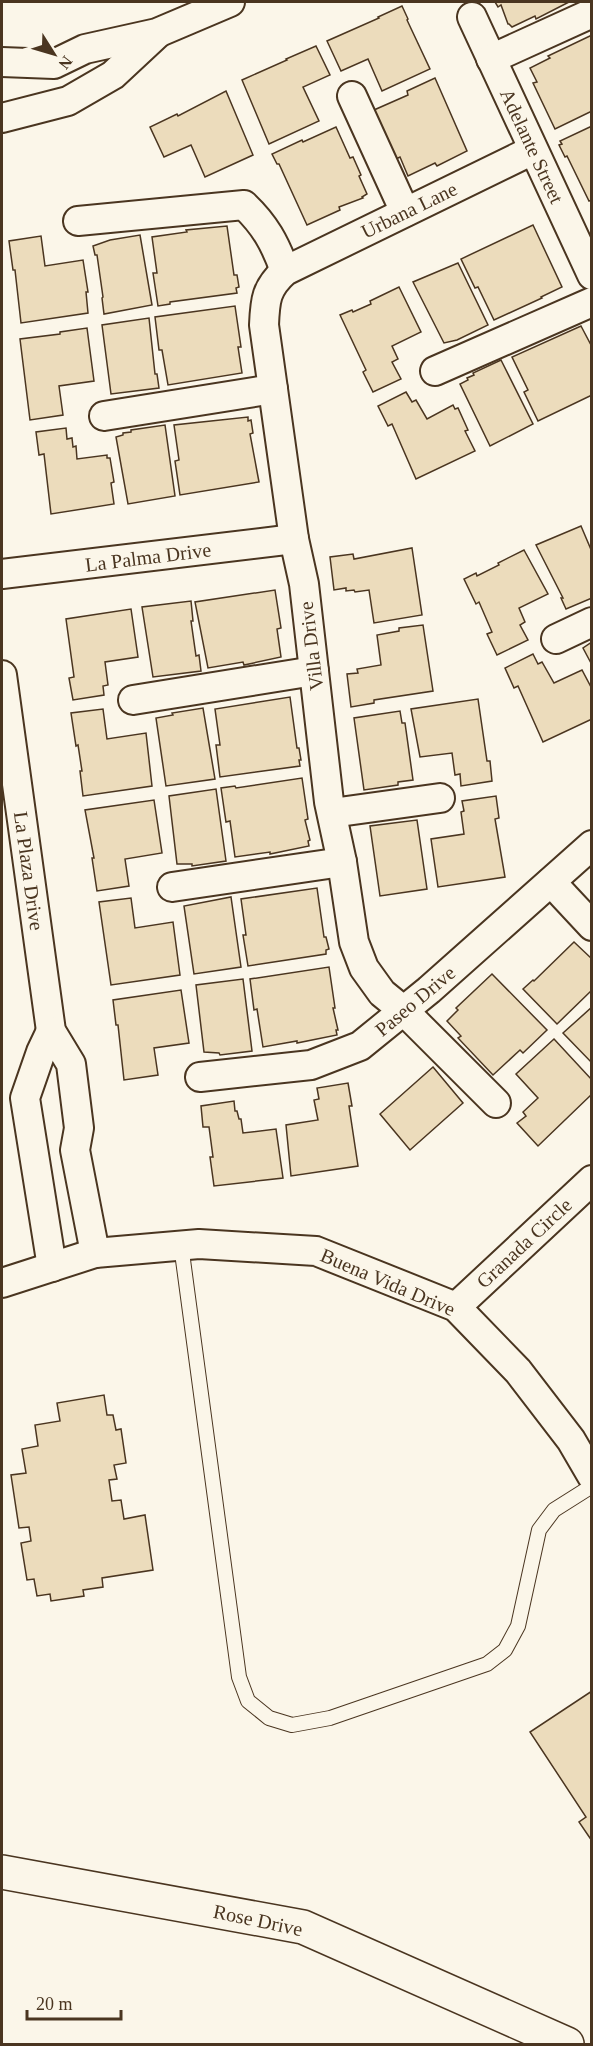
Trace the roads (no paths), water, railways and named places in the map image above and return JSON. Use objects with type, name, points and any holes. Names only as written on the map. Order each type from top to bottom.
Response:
[{"type":"street","points":[[2,62],[54,64],[86,50],[158,33],[230,2]]},
{"type":"street","points":[[491,59],[591,13]]},
{"type":"street","name":"Adelante Street","points":[[472,17],[533,150],[582,230],[591,275]]},
{"type":"street","points":[[2,118],[68,101],[113,75],[158,33]]},
{"type":"street","points":[[352,96],[405,213]]},
{"type":"street","name":"Urbana Lane","points":[[285,271],[533,150]]},
{"type":"street","points":[[78,221],[244,205],[258,219],[274,242],[285,271]]},
{"type":"street","name":"Villa Drive","points":[[285,271],[273,281],[265,303],[264,325],[294,539],[304,584],[332,813],[354,942],[364,968],[382,993],[404,1011],[496,1104]]},
{"type":"street","points":[[435,371],[591,302]]},
{"type":"street","points":[[104,416],[273,389]]},
{"type":"street","name":"La Palma Drive","points":[[2,574],[294,539]]},
{"type":"street","points":[[556,639],[591,622]]},
{"type":"street","points":[[133,700],[314,671]]},
{"type":"street","name":"La Plaza Drive","points":[[2,675],[51,1031],[71,1064],[79,1128],[75,1150],[95,1253]]},
{"type":"street","points":[[332,813],[440,798]]},
{"type":"street","name":"Paseo Drive","points":[[200,1077],[311,1065],[360,1046],[404,1011],[591,845]]},
{"type":"street","points":[[172,887],[342,862]]},
{"type":"street","points":[[550,882],[591,926]]},
{"type":"street","points":[[51,1031],[25,1098],[52,1267]]},
{"type":"street","name":"Granada Circle","points":[[456,1307],[591,1180]]},
{"type":"street","name":"Buena Vida Drive","points":[[2,1282],[95,1253],[199,1244],[316,1251],[456,1307],[518,1371],[571,1440],[591,1476]]},
{"type":"street","name":"Rose Drive","points":[[2,1872],[303,1927],[567,2044]]},
{"type":"lane","points":[[182,1245],[239,1677],[248,1701],[269,1718],[292,1725],[330,1718],[487,1664],[505,1650],[518,1626],[539,1530],[554,1510],[591,1486]]}]
